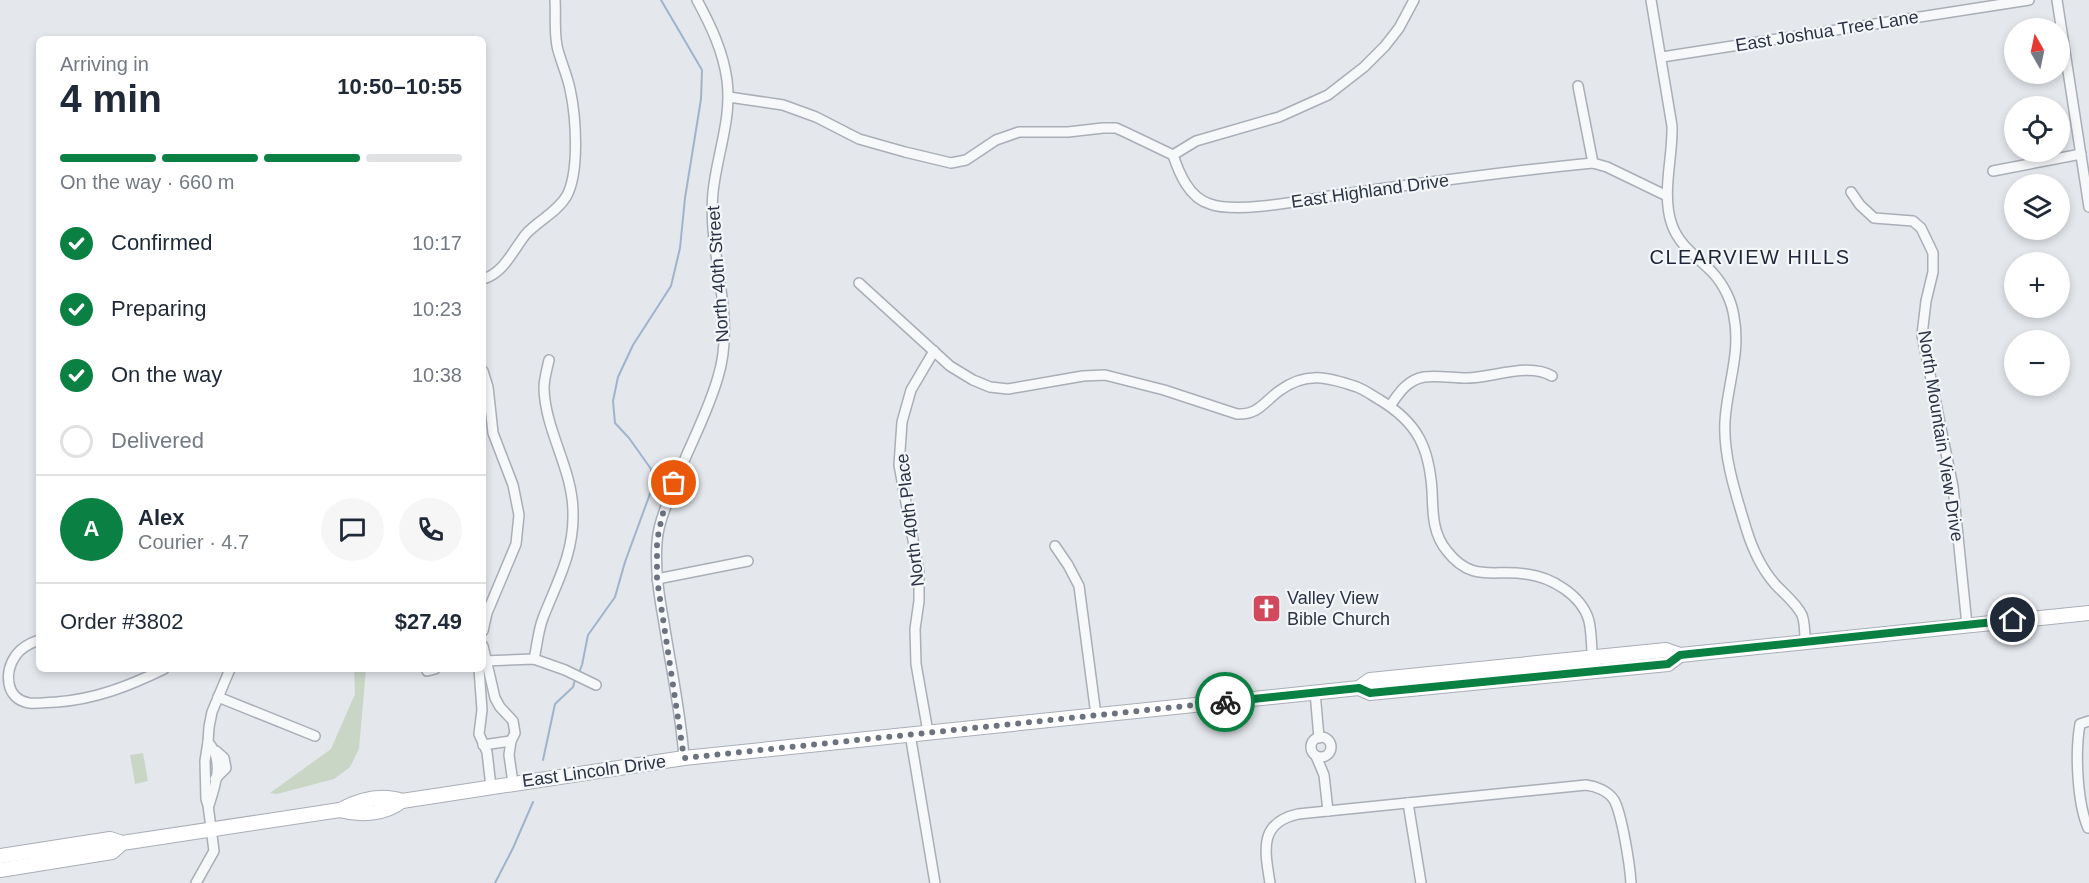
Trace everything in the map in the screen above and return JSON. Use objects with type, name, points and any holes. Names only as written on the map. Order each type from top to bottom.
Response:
[{"type":"main road","name":"East Lincoln Drive","points":[[0,856],[110,839],[122,843],[340,810],[356,814],[391,809],[402,801],[684,758],[1359,688],[1370,693],[1593,664],[1668,664],[1680,655],[2089,613]]},
{"type":"main road","name":"East Lincoln Drive","points":[[0,870],[112,852],[122,843]]},
{"type":"street","points":[[486,278],[501,268],[529,231],[548,218],[560,205],[567,195],[573,178],[575,158],[573,103],[556,43],[555,0]]},
{"type":"street","name":"North 40th Street","points":[[684,758],[657,579],[657,541],[662,516],[718,377],[724,351],[724,310],[712,216],[713,193],[729,97],[723,60],[714,33],[697,0]]},
{"type":"street","points":[[729,97],[783,105],[816,117],[859,139],[946,162],[966,160],[996,140],[1019,132],[1068,132],[1103,128],[1127,132],[1173,155],[1196,141],[1279,117],[1328,95],[1364,67],[1385,46],[1399,28],[1414,0]]},
{"type":"street","points":[[1651,0],[1672,126],[1673,143],[1667,196],[1671,220],[1679,239],[1720,282],[1732,308],[1735,318],[1736,342],[1735,364],[1725,420],[1728,456],[1755,553],[1771,580],[1802,615],[1805,642]]},
{"type":"street","name":"East Joshua Tree Lane","points":[[1662,57],[2029,0]]},
{"type":"street","points":[[2057,0],[2089,207]]},
{"type":"street","points":[[1578,86],[1593,163],[1607,167],[1667,196]]},
{"type":"street","points":[[1993,171],[2081,154]]},
{"type":"street","name":"East Highland Drive","points":[[1173,155],[1179,173],[1195,195],[1208,204],[1224,207],[1282,203],[1518,170],[1593,163]]},
{"type":"street","name":"North Mountain View Drive","points":[[1851,192],[1860,205],[1874,218],[1913,221],[1921,228],[1933,253],[1933,272],[1926,301],[1922,335],[1953,487],[1967,625]]},
{"type":"street","points":[[859,283],[934,351],[973,380],[990,387],[1008,389],[1083,376],[1105,375],[1164,390],[1237,414],[1249,415],[1280,390],[1309,378],[1326,377],[1359,388],[1390,406],[1408,422],[1418,435],[1430,465],[1434,526],[1447,552],[1458,563],[1474,572],[1525,574],[1557,584],[1570,593],[1584,609],[1588,620],[1593,664]]},
{"type":"street","name":"North 40th Place","points":[[928,732],[916,664],[915,630],[919,601],[919,572],[899,465],[902,422],[911,390],[934,351]]},
{"type":"street","points":[[534,659],[542,621],[564,569],[573,534],[572,494],[550,425],[546,402],[544,385],[549,360]]},
{"type":"street","points":[[1390,406],[1406,385],[1425,377],[1468,378],[1530,370],[1543,371],[1552,376]]},
{"type":"street","points":[[486,381],[494,432],[513,485],[519,515],[516,544],[486,618]]},
{"type":"street","points":[[1055,546],[1079,586],[1096,715]]},
{"type":"street","points":[[657,579],[748,561]]},
{"type":"street","points":[[36,641],[20,651],[11,665],[9,686],[12,694],[21,701],[31,703],[94,697],[157,672]]},
{"type":"street","points":[[486,660],[534,659],[565,670],[596,685]]},
{"type":"street","points":[[486,664],[495,698],[513,722],[515,733],[509,755],[513,783]]},
{"type":"street","points":[[196,883],[214,851],[206,799],[205,761],[212,712],[229,672]]},
{"type":"street","points":[[479,672],[482,699],[479,734],[487,752],[491,787]]},
{"type":"street","points":[[1315,693],[1320,738]]},
{"type":"street","points":[[218,697],[315,736]]},
{"type":"street","points":[[2088,828],[2082,815],[2080,800],[2078,736],[2080,724],[2089,721]]},
{"type":"street","points":[[910,734],[935,883]]},
{"type":"street","points":[[1324,775],[1312,752],[1311,745],[1314,740],[1320,738],[1329,742],[1331,749],[1327,755],[1324,775],[1328,811]]},
{"type":"street","points":[[483,745],[511,741]]},
{"type":"street","points":[[208,742],[224,758],[226,768],[215,778],[209,809]]},
{"type":"street","points":[[1316,756],[1327,755]]},
{"type":"street","points":[[1270,883],[1265,846],[1270,831],[1286,816],[1586,785],[1595,786],[1614,801],[1620,818],[1631,883]]},
{"type":"street","points":[[1408,803],[1421,883]]},
{"type":"green space","points":[[354,672],[366,672],[359,749],[350,767],[334,779],[277,794],[270,793],[331,749],[355,694]]},
{"type":"green space","points":[[143,753],[148,781],[135,784],[130,755]]},
{"type":"waterway","points":[[578,675],[588,635],[615,597],[651,491],[651,469],[615,423],[613,401],[618,377],[633,345],[671,286],[680,248],[685,198],[701,99],[702,70],[661,0]]},
{"type":"waterway","points":[[543,760],[555,704],[573,687],[575,680]]},
{"type":"waterway","points":[[495,883],[533,802]]},
{"type":"way so far","points":[[674,483],[662,516],[657,541],[657,579],[684,758],[1225,702]]},
{"type":"place","name":"Valley View Bible Church","points":[[1266,608]]},
{"type":"district","name":"CLEARVIEW HILLS","points":[[1750,257]]},
{"type":"route","points":[[1225,702],[1359,688],[1370,693],[1668,664],[1680,655],[2013,620]]}]
